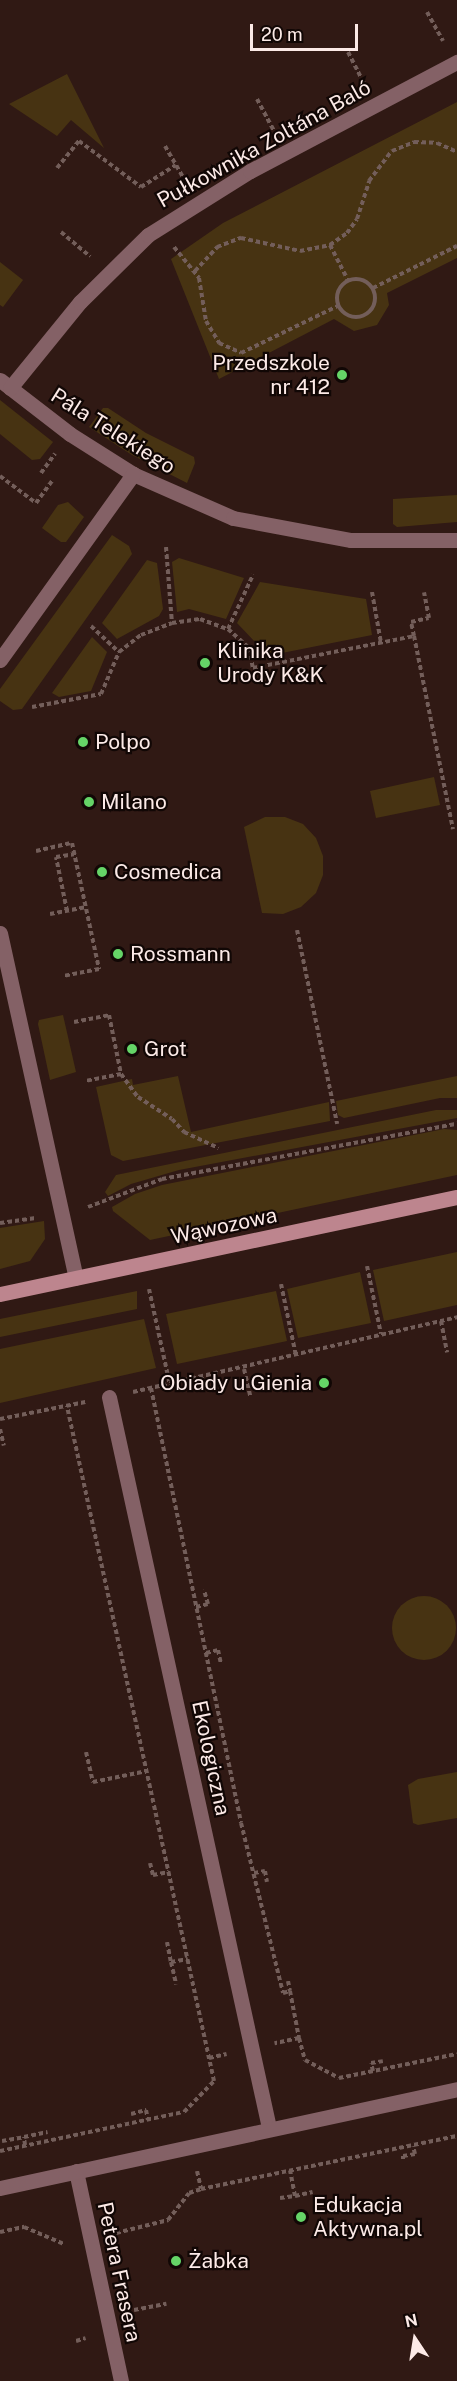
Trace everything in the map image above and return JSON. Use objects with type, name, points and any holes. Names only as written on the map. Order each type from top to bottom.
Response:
[{"type":"street","name":"Pułkownika Zoltána Baló","points":[[5,384],[80,302],[148,235],[250,171],[457,62]]},
{"type":"street","name":"Pála Telekiego","points":[[5,384],[70,434],[133,474],[233,518],[291,532],[351,540],[457,540]]},
{"type":"street","points":[[0,660],[133,474]]},
{"type":"street","points":[[0,933],[76,1278]]},
{"type":"street","name":"Wąwozowa","points":[[0,1294],[457,1197]]},
{"type":"street","name":"Ekologiczna","points":[[109,1397],[269,2128]]},
{"type":"street","points":[[0,2188],[457,2089]]},
{"type":"street","name":"Petera Frasera","points":[[76,2171],[121,2381]]},
{"type":"path","points":[[428,12],[444,42]]},
{"type":"path","points":[[348,52],[364,84]]},
{"type":"path","points":[[257,99],[274,132]]},
{"type":"path","points":[[57,168],[79,141],[141,188],[176,165]]},
{"type":"path","points":[[195,271],[216,247],[241,238],[300,251],[330,245],[347,233],[357,219],[369,181],[392,151],[414,142],[437,143],[457,152]]},
{"type":"path","points":[[165,146],[185,180]]},
{"type":"path","points":[[61,232],[90,256]]},
{"type":"path","points":[[330,245],[348,280]]},
{"type":"path","points":[[174,246],[195,271],[206,321],[219,343],[241,353],[338,306]]},
{"type":"path","points":[[374,288],[457,246]]},
{"type":"path","points":[[363,279],[374,288],[374,306],[365,315],[347,315],[338,306],[337,293],[348,280],[363,279]]},
{"type":"path","points":[[41,472],[60,447]]},
{"type":"path","points":[[0,476],[36,503],[52,481]]},
{"type":"path","points":[[166,547],[172,623]]},
{"type":"path","points":[[228,629],[253,575]]},
{"type":"path","points":[[372,592],[381,643]]},
{"type":"path","points":[[424,592],[429,618],[411,622],[453,829]]},
{"type":"path","points":[[32,707],[100,694],[119,652],[141,635],[172,623],[200,619],[228,629],[249,648],[253,668],[414,636]]},
{"type":"path","points":[[91,626],[119,652]]},
{"type":"path","points":[[36,851],[72,843],[99,969],[64,976]]},
{"type":"path","points":[[67,911],[56,857],[74,854]]},
{"type":"path","points":[[50,914],[86,907]]},
{"type":"path","points":[[297,930],[337,1124]]},
{"type":"path","points":[[74,1022],[109,1015],[121,1074],[138,1097],[172,1119],[189,1136],[219,1148]]},
{"type":"path","points":[[87,1081],[121,1074]]},
{"type":"path","points":[[78,1209],[112,1200],[162,1179],[457,1124]]},
{"type":"path","points":[[0,1223],[44,1216]]},
{"type":"path","points":[[367,1266],[381,1334]]},
{"type":"path","points":[[281,1284],[296,1356]]},
{"type":"path","points":[[148,1285],[170,1385]]},
{"type":"path","points":[[0,1419],[244,1369],[457,1317]]},
{"type":"path","points":[[441,1321],[447,1352]]},
{"type":"path","points":[[338,1346],[340,1353]]},
{"type":"path","points":[[244,1369],[250,1396]]},
{"type":"path","points":[[151,1388],[254,1873],[283,1993],[290,1991]]},
{"type":"path","points":[[0,2151],[184,2112],[214,2081],[67,1406]]},
{"type":"path","points":[[0,1429],[4,1446]]},
{"type":"path","points":[[196,1607],[208,1604],[204,1590]]},
{"type":"path","points":[[206,1653],[218,1650],[221,1664]]},
{"type":"path","points":[[86,1752],[93,1782],[147,1771]]},
{"type":"path","points":[[150,1863],[153,1875],[169,1872]]},
{"type":"path","points":[[254,1873],[265,1871],[267,1882]]},
{"type":"path","points":[[167,1942],[176,1984]]},
{"type":"path","points":[[171,1962],[188,1959]]},
{"type":"path","points":[[288,1981],[305,2060],[339,2078],[457,2054]]},
{"type":"path","points":[[209,2058],[299,2038]]},
{"type":"path","points":[[373,2071],[371,2063],[383,2061]]},
{"type":"path","points":[[131,2114],[146,2110],[148,2120]]},
{"type":"path","points":[[2,2141],[47,2132]]},
{"type":"path","points":[[117,2233],[168,2220],[189,2193],[195,2191],[457,2136]]},
{"type":"path","points":[[24,2137],[26,2145]]},
{"type":"path","points":[[403,2159],[403,2156],[415,2154],[413,2146]]},
{"type":"path","points":[[290,2170],[295,2196]]},
{"type":"path","points":[[280,2198],[313,2192]]},
{"type":"path","points":[[0,2232],[24,2227],[64,2244]]},
{"type":"path","points":[[134,2310],[166,2304]]},
{"type":"path","points":[[76,2341],[86,2338]]},
{"type":"shaded area","points":[[67,74],[104,148],[71,120],[57,136],[9,104]]},
{"type":"shaded area","points":[[457,102],[457,258],[387,293],[389,305],[377,325],[354,331],[334,319],[219,379],[171,259],[223,223]]},
{"type":"shaded area","points":[[0,262],[23,280],[3,307],[0,305]]},
{"type":"shaded area","points":[[0,400],[53,442],[40,459],[32,460],[0,434]]},
{"type":"shaded area","points":[[103,408],[108,408],[146,433],[194,457],[195,463],[187,483],[132,455],[89,427]]},
{"type":"shaded area","points":[[457,495],[457,522],[397,527],[393,524],[393,499]]},
{"type":"shaded area","points":[[68,502],[84,517],[66,542],[61,542],[42,528],[58,505]]},
{"type":"shaded area","points":[[112,535],[129,546],[132,554],[22,709],[13,710],[0,701],[0,689]]},
{"type":"shaded area","points":[[179,558],[244,578],[226,619],[189,609],[177,612],[172,562]]},
{"type":"shaded area","points":[[147,560],[157,563],[163,609],[159,616],[117,639],[102,623]]},
{"type":"shaded area","points":[[260,582],[366,599],[372,635],[262,657],[258,645],[237,623]]},
{"type":"shaded area","points":[[92,637],[107,652],[91,691],[59,697],[52,693]]},
{"type":"shaded area","points":[[434,777],[440,805],[376,818],[370,791]]},
{"type":"shaded area","points":[[265,817],[285,817],[303,824],[316,838],[323,856],[323,875],[316,893],[301,907],[283,914],[262,913],[244,827]]},
{"type":"shaded area","points":[[63,1015],[76,1072],[50,1080],[38,1024],[39,1020]]},
{"type":"shaded area","points":[[178,1076],[191,1132],[329,1102],[330,1121],[123,1161],[111,1155],[96,1087],[132,1079],[133,1085]]},
{"type":"shaded area","points":[[457,1076],[457,1098],[440,1098],[344,1118],[338,1115],[336,1101]]},
{"type":"shaded area","points":[[436,1110],[457,1110],[457,1118],[179,1170],[131,1184],[108,1196],[105,1192],[116,1175]]},
{"type":"shaded area","points":[[444,1129],[457,1130],[457,1175],[150,1240],[113,1211],[112,1207],[135,1194],[162,1185]]},
{"type":"shaded area","points":[[44,1221],[45,1239],[30,1261],[0,1269],[0,1228]]},
{"type":"shaded area","points":[[457,1252],[457,1305],[384,1321],[373,1270]]},
{"type":"shaded area","points":[[360,1272],[371,1323],[298,1338],[287,1289]]},
{"type":"shaded area","points":[[137,1291],[137,1309],[0,1337],[0,1319]]},
{"type":"shaded area","points":[[276,1291],[287,1341],[177,1364],[166,1314]]},
{"type":"shaded area","points":[[144,1319],[156,1368],[0,1403],[0,1349]]},
{"type":"shaded area","points":[[424,1596],[436,1598],[447,1605],[454,1616],[456,1628],[454,1640],[447,1651],[436,1658],[424,1660],[412,1658],[401,1651],[394,1640],[392,1628],[394,1616],[401,1605],[412,1598]]},
{"type":"shaded area","points":[[457,1772],[457,1818],[418,1825],[413,1823],[408,1785],[418,1779]]},
{"type":"place","name":"Przedszkole nr 412","points":[[342,375]]},
{"type":"place","name":"Klinika Urody K&K","points":[[205,663]]},
{"type":"place","name":"Polpo","points":[[83,742]]},
{"type":"place","name":"Milano","points":[[89,802]]},
{"type":"place","name":"Cosmedica","points":[[102,872]]},
{"type":"place","name":"Rossmann","points":[[118,954]]},
{"type":"place","name":"Grot","points":[[132,1049]]},
{"type":"place","name":"Obiady u Gienia","points":[[324,1383]]},
{"type":"place","name":"Edukacja Aktywna.pl","points":[[301,2217]]},
{"type":"place","name":"Żabka","points":[[176,2261]]}]
